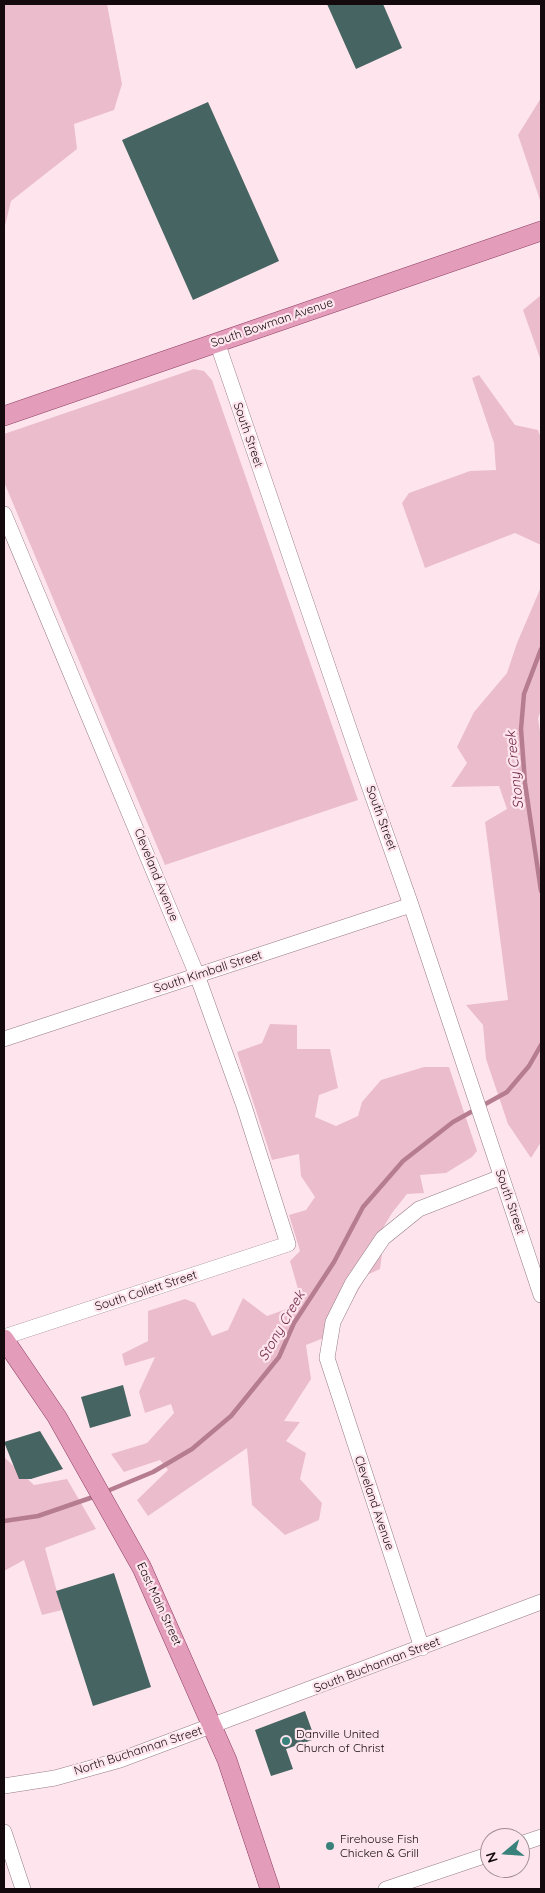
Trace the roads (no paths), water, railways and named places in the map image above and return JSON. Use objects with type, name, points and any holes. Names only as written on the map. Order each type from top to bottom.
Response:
[{"type":"main road","name":"South Bowman Avenue","points":[[4,416],[541,231]]},
{"type":"main road","name":"East Main Street","points":[[4,1338],[57,1417],[117,1520],[142,1568],[227,1760],[270,1889]]},
{"type":"street","name":"South Street","points":[[217,342],[355,746],[412,905],[464,1067],[541,1295]]},
{"type":"street","name":"Cleveland Avenue","points":[[4,514],[197,975],[244,1106],[288,1244]]},
{"type":"street","name":"South Kimball Street","points":[[4,1039],[412,905]]},
{"type":"street","name":"Cleveland Avenue","points":[[422,1648],[326,1358],[333,1322],[352,1284],[383,1238],[418,1209],[501,1177]]},
{"type":"street","name":"South Collett Street","points":[[4,1338],[288,1244]]},
{"type":"street","name":"South Buchannan Street","points":[[212,1726],[541,1602]]},
{"type":"street","name":"North Buchannan Street","points":[[4,1786],[56,1778],[120,1760],[212,1726]]},
{"type":"street","points":[[4,1832],[24,1889]]},
{"type":"street","points":[[386,1889],[480,1857]]},
{"type":"waterway","name":"Stony Creek","points":[[541,649],[524,694],[521,729],[525,783],[541,891]]},
{"type":"waterway","name":"Stony Creek","points":[[105,1492],[153,1472],[192,1449],[231,1416],[279,1357],[294,1323],[334,1262],[363,1207],[403,1161],[453,1122],[507,1092],[529,1066],[541,1045]]},
{"type":"waterway","name":"Stony Creek","points":[[4,1521],[38,1516],[96,1496]]},
{"type":"place","name":"Danville United Church of Christ","points":[[286,1741]]},
{"type":"place","name":"Firehouse Fish Chicken & Grill","points":[[330,1846]]}]
